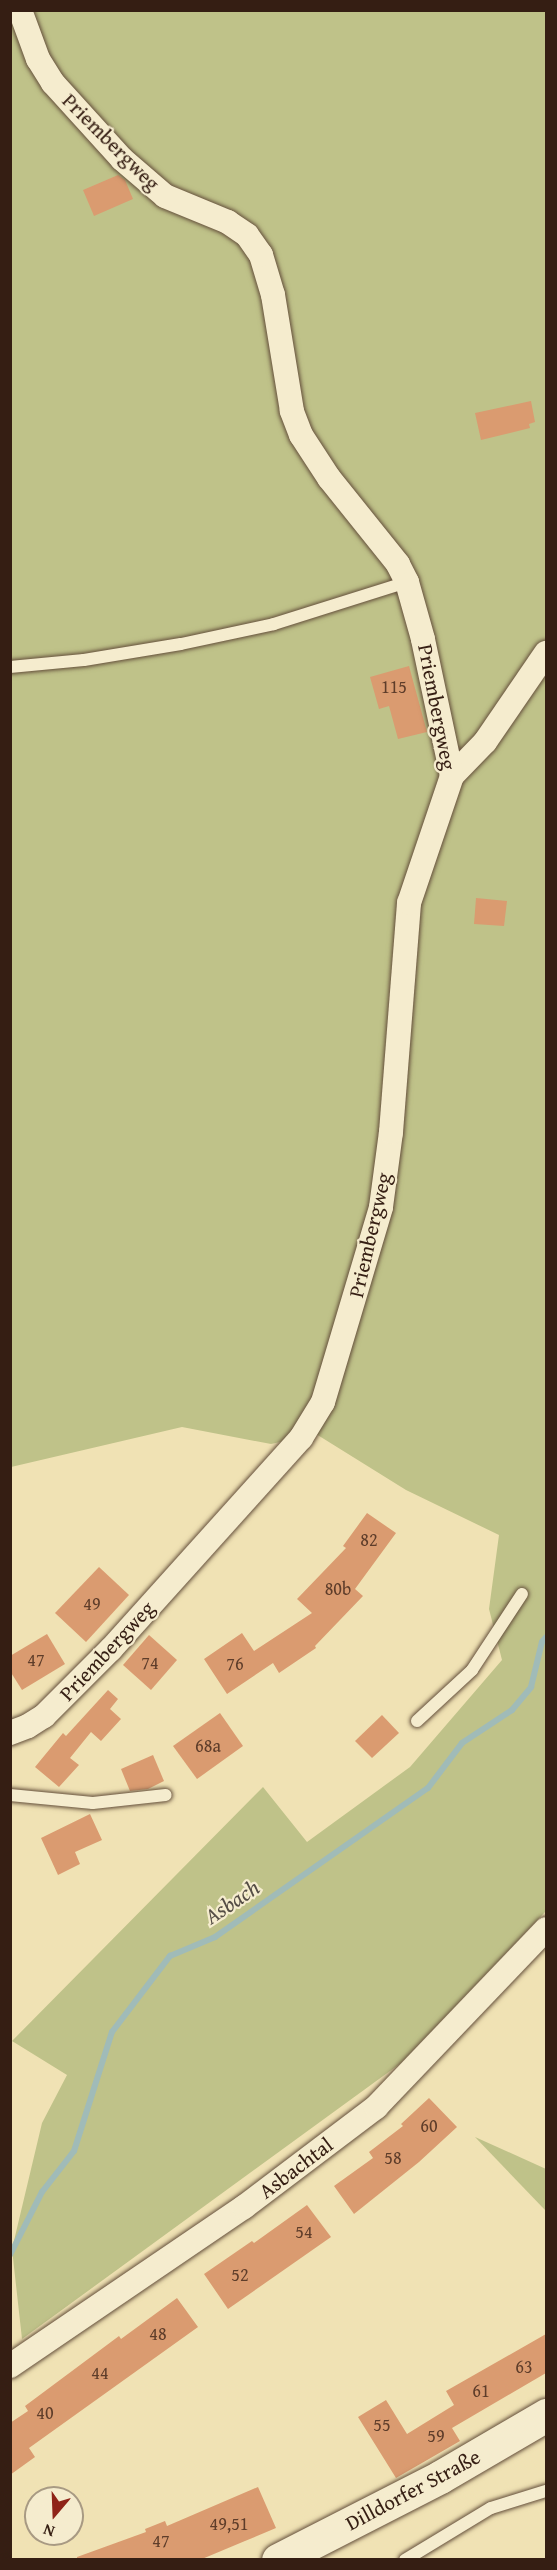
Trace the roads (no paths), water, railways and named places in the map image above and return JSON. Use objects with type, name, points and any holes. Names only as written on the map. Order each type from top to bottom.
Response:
[{"type":"main road","name":"Dilldorfer Straße","points":[[278,2559],[440,2477],[546,2415]]},
{"type":"street","name":"Priembergweg","points":[[10,1732],[28,1726],[44,1716],[96,1666],[301,1438],[323,1402],[381,1207],[390,1132],[409,903],[452,776],[423,639],[407,582],[399,564],[329,478],[301,435],[292,411],[273,295],[261,255],[247,235],[228,222],[165,196],[122,159],[53,83],[38,59],[20,10]]},
{"type":"street","points":[[452,776],[485,742],[546,653]]},
{"type":"street","name":"Asbachtal","points":[[10,2366],[244,2207],[376,2108],[546,1929]]},
{"type":"lane","points":[[10,668],[84,660],[216,637],[284,621],[407,582]]},
{"type":"lane","points":[[417,1721],[472,1670],[522,1594]]},
{"type":"lane","points":[[10,1795],[93,1803],[166,1795]]},
{"type":"lane","points":[[405,2559],[491,2508],[546,2491]]},
{"type":"waterway","name":"Asbach","points":[[10,2255],[42,2192],[74,2151],[112,2032],[170,1956],[215,1937],[428,1788],[462,1743],[512,1710],[531,1687],[542,1642],[546,1637]]}]
